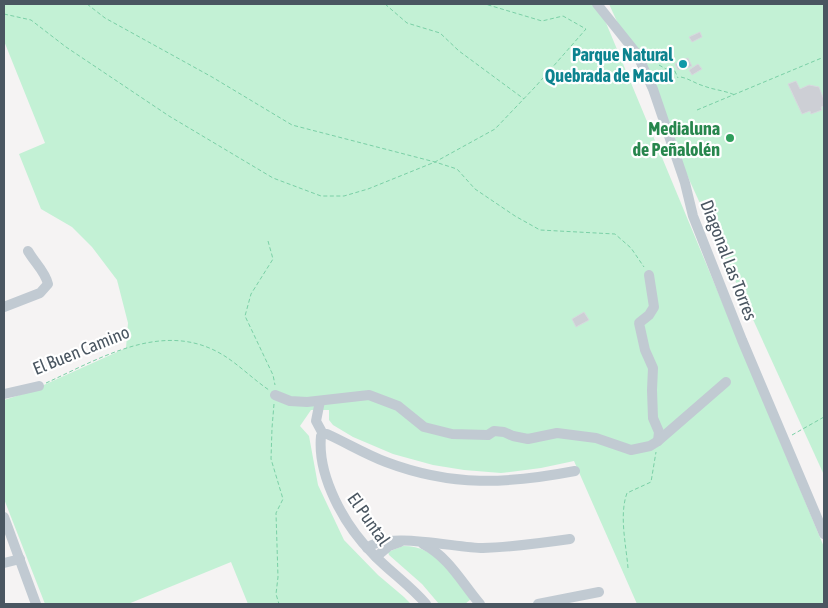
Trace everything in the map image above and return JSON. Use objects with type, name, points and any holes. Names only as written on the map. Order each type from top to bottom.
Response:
[{"type":"street","name":"Diagonal Las Torres","points":[[596,4],[637,54],[653,89],[685,183],[693,216],[742,340],[824,534]]},
{"type":"street","points":[[4,307],[40,293],[48,284],[28,251]]},
{"type":"street","points":[[649,275],[654,307],[649,315],[639,322],[645,350],[653,368],[653,418],[659,432],[658,441]]},
{"type":"street","points":[[276,395],[290,401],[308,402],[369,395],[398,406],[424,427],[452,434],[488,435],[494,431],[528,439],[557,433],[596,438],[631,450],[650,446],[658,441],[726,382]]},
{"type":"street","name":"El Buen Camino","points":[[4,394],[39,386]]},
{"type":"street","name":"El Puntal","points":[[320,401],[316,421],[323,434],[320,440],[321,450],[332,493],[348,524],[376,558],[408,585],[426,604]]},
{"type":"street","points":[[323,434],[327,434],[386,462],[448,478],[506,481],[546,477],[575,471]]},
{"type":"street","points":[[4,517],[36,604]]},
{"type":"street","points":[[367,548],[374,543],[380,542],[417,542],[484,548],[533,544],[570,538]]},
{"type":"street","points":[[376,558],[389,546],[403,542]]},
{"type":"street","points":[[417,542],[443,557],[480,604]]},
{"type":"street","points":[[443,557],[444,550],[450,545]]},
{"type":"street","points":[[4,563],[20,559]]},
{"type":"street","points":[[538,604],[599,592]]},
{"type":"path","points":[[87,4],[104,18],[212,77],[292,125],[457,169],[475,188],[515,216],[540,230],[615,234],[631,248],[649,275]]},
{"type":"path","points":[[385,4],[407,23],[440,32],[460,51],[524,99]]},
{"type":"path","points":[[4,14],[31,20],[66,47],[177,121],[273,178],[321,196],[344,196],[435,162],[495,129],[586,29],[563,16],[542,22],[485,4]]},
{"type":"path","points":[[698,110],[824,57]]},
{"type":"path","points":[[659,65],[666,69],[673,67],[678,78]]},
{"type":"path","points":[[682,77],[735,95]]},
{"type":"path","points":[[268,241],[273,259],[251,294],[245,316],[273,375],[276,395],[271,459],[283,500],[276,513],[278,577],[276,594],[279,604]]},
{"type":"path","name":"El Buen Camino","points":[[39,386],[123,348],[171,339],[188,341],[224,355],[251,378],[276,395]]},
{"type":"path","points":[[794,434],[824,417]]},
{"type":"path","points":[[628,568],[624,501],[627,493],[651,482],[658,441]]},
{"type":"green space","points":[[4,4],[597,4],[824,547],[824,604],[637,604],[574,461],[541,468],[501,473],[433,465],[393,454],[353,437],[333,425],[329,420],[329,410],[311,410],[300,426],[309,436],[318,485],[344,540],[378,575],[411,604],[248,604],[231,562],[128,604],[45,604],[4,499],[4,400],[26,393],[126,348],[128,323],[117,280],[92,247],[72,227],[41,209],[19,154],[45,143],[4,41]]},
{"type":"green space","points":[[609,4],[824,4],[824,475]]},
{"type":"green space","points":[[403,546],[415,547],[435,556],[471,599],[465,604],[439,604],[422,584],[389,555],[388,552]]},
{"type":"building","points":[[700,32],[702,37],[692,42],[689,37]]},
{"type":"building","name":"Parque Natural Quebrada de Macul","points":[[688,58],[692,66],[687,68],[685,65],[678,70],[675,64]]},
{"type":"building","points":[[698,64],[702,69],[692,75],[689,70]]},
{"type":"building","points":[[796,81],[800,89],[809,85],[819,87],[824,100],[824,106],[821,107],[822,110],[811,114],[810,111],[802,114],[788,84]]},
{"type":"building","points":[[584,312],[589,320],[576,327],[572,319]]},
{"type":"place","name":"Parque Natural Quebrada de Macul","points":[[683,64]]},
{"type":"place","name":"Medialuna de Peñalolén","points":[[730,138]]}]
